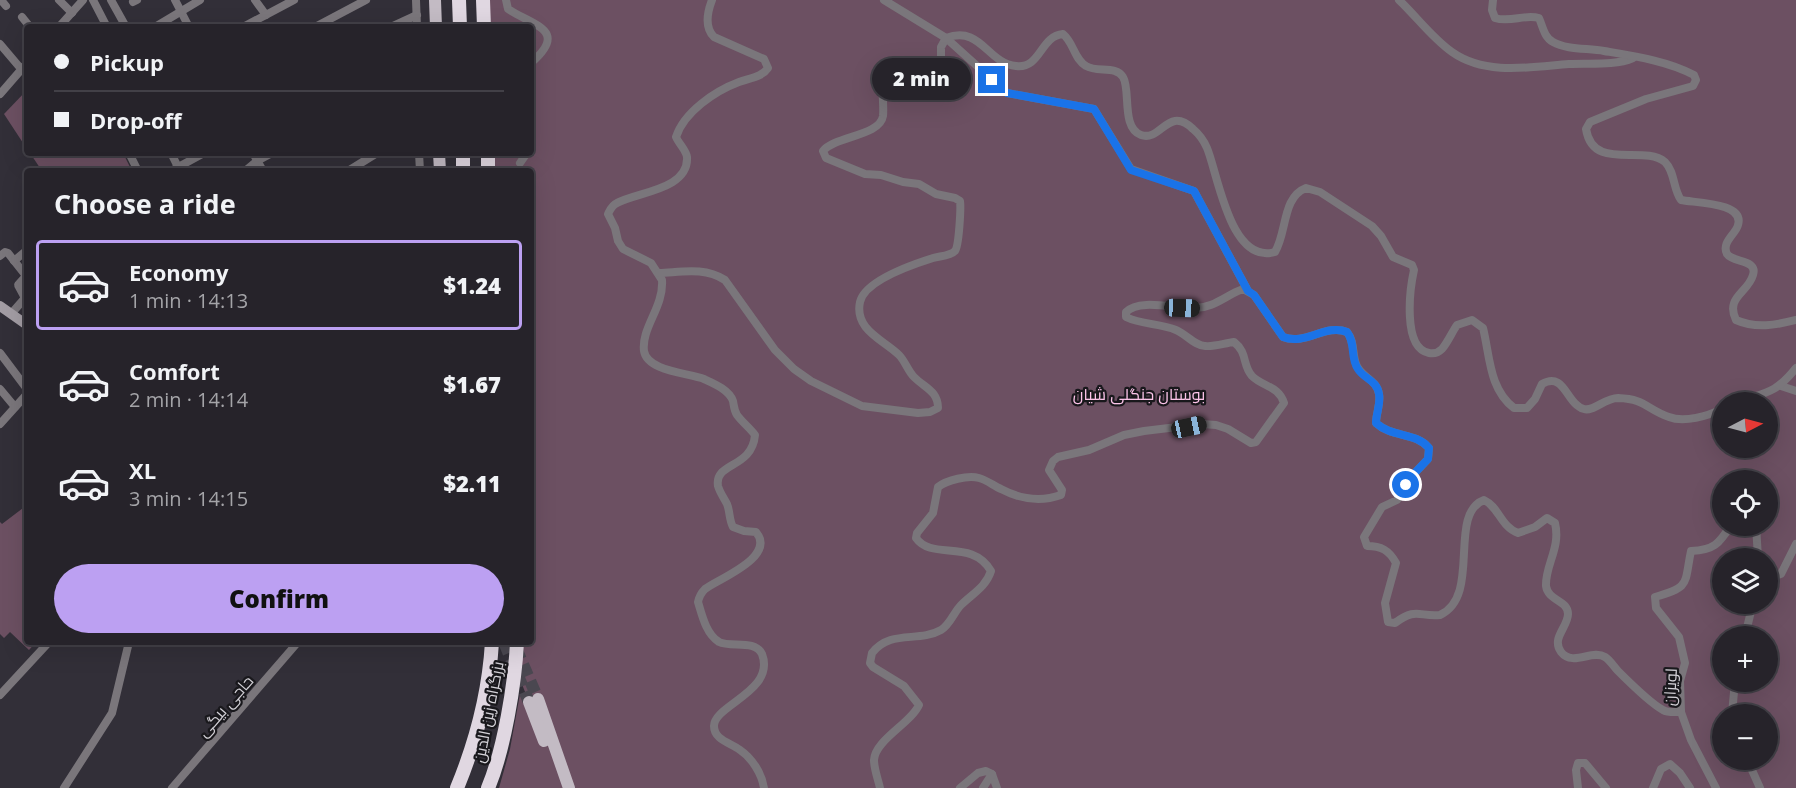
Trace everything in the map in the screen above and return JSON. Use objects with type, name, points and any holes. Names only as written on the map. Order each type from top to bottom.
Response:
[{"type":"highway","points":[[459,0],[460,24]]},
{"type":"highway","points":[[483,0],[484,24]]},
{"type":"highway","name":"بزرگراه زین الدین","points":[[457,788],[468,760],[485,699],[492,645]]},
{"type":"highway","name":"بزرگراه زین الدین","points":[[491,785],[510,700],[517,645]]},
{"type":"main road","points":[[429,0],[429,24]]},
{"type":"main road","points":[[435,0],[436,24]]},
{"type":"main road","points":[[0,306],[24,323]]},
{"type":"main road","points":[[561,788],[534,701],[569,788]]},
{"type":"street","points":[[60,0],[72,13]]},
{"type":"street","points":[[64,24],[83,0]]},
{"type":"street","points":[[93,0],[105,24]]},
{"type":"street","points":[[111,0],[124,24]]},
{"type":"street","points":[[175,0],[188,24]]},
{"type":"street","points":[[160,24],[200,0]]},
{"type":"street","points":[[255,0],[266,15]]},
{"type":"street","points":[[249,24],[294,0]]},
{"type":"street","points":[[321,24],[366,0]]},
{"type":"street","points":[[416,0],[417,24]]},
{"type":"street","points":[[506,0],[508,9],[519,17],[537,24],[545,30],[548,36],[548,44],[543,53],[534,60]]},
{"type":"street","points":[[712,0],[707,25],[710,33],[714,37],[764,59],[768,68],[764,74],[737,82],[719,92],[689,116],[678,128],[676,137],[687,155],[686,165],[681,175],[655,191],[616,203],[611,208],[609,218],[623,249],[644,258],[659,273],[663,288],[645,338],[646,359],[673,371],[702,378],[722,389],[729,394],[737,415],[755,435],[752,452],[722,472],[718,480],[718,489],[727,505],[729,521],[733,527],[756,532],[760,540],[759,548],[748,563],[704,590],[698,602],[705,624],[720,642],[730,645],[748,645],[759,650],[762,656],[763,668],[758,682],[721,715],[714,727],[715,733],[722,740],[740,750],[757,768],[764,788]]},
{"type":"street","points":[[884,0],[946,38],[1007,93],[1094,109],[1131,170],[1194,191],[1248,291]]},
{"type":"street","points":[[1399,0],[1452,52],[1496,68],[1624,62],[1635,57]]},
{"type":"street","points":[[1493,0],[1491,10],[1495,18],[1504,21],[1526,17],[1539,18],[1544,33],[1551,41],[1564,46],[1635,57],[1678,67],[1694,75],[1696,80],[1693,86],[1646,99],[1590,122],[1586,129],[1587,136],[1604,153],[1650,157],[1664,161],[1672,174],[1677,194],[1681,200],[1717,205],[1734,212],[1739,218],[1739,223],[1729,238],[1726,248],[1728,255],[1748,263],[1753,269],[1753,275],[1736,298],[1733,307],[1736,320],[1761,326],[1796,320]]},
{"type":"street","points":[[398,24],[417,15]]},
{"type":"street","points":[[22,16],[28,24]]},
{"type":"street","points":[[946,38],[962,35],[976,39],[1002,62],[1020,67],[1028,66],[1038,57],[1053,36],[1063,34],[1068,38],[1083,65],[1092,70],[1113,70],[1121,73],[1125,80],[1130,121],[1137,133],[1143,136],[1152,135],[1167,124],[1180,121],[1190,126],[1198,134],[1207,147],[1221,199],[1241,237],[1255,250],[1267,254],[1275,252],[1280,245],[1293,198],[1299,191],[1306,188],[1320,192],[1372,226],[1381,236],[1393,257],[1412,265],[1414,270],[1408,304],[1409,318],[1420,348],[1427,353],[1434,353],[1441,350],[1457,324],[1473,320],[1479,323],[1485,337],[1495,382],[1502,397],[1514,408],[1527,408],[1532,404],[1542,384],[1553,380],[1564,387],[1573,402],[1584,410],[1590,410],[1606,400],[1617,398],[1644,402],[1670,418],[1705,417],[1712,414]]},
{"type":"street","points":[[659,273],[703,271],[725,280],[775,350],[794,369],[829,391],[862,406],[918,412],[930,412],[938,408],[938,400],[932,391],[915,378],[899,355],[872,336],[861,318],[860,303],[864,294],[872,287],[902,268],[955,251],[959,241],[960,201],[936,194],[919,184],[857,172],[826,158],[823,154],[826,147],[833,143],[872,129],[881,122],[883,87],[887,84],[929,79],[941,74],[941,47],[946,38]]},
{"type":"street","points":[[0,44],[24,67],[0,94]]},
{"type":"street","points":[[178,168],[199,156]]},
{"type":"street","points":[[353,168],[372,156]]},
{"type":"street","points":[[520,163],[525,156]]},
{"type":"street","points":[[0,256],[5,252],[24,274]]},
{"type":"street","points":[[14,261],[24,253]]},
{"type":"street","points":[[24,278],[18,285],[24,296]]},
{"type":"street","points":[[880,788],[874,758],[879,747],[913,715],[920,705],[904,686],[873,667],[870,663],[872,653],[889,639],[923,635],[941,630],[962,603],[986,583],[991,571],[984,561],[974,554],[926,547],[916,538],[917,533],[933,513],[938,487],[944,483],[977,477],[1014,495],[1035,500],[1053,498],[1061,495],[1062,490],[1049,470],[1053,461],[1065,455],[1089,450],[1124,435],[1202,424],[1228,429],[1243,440],[1256,442],[1284,403],[1274,388],[1256,379],[1249,372],[1240,347],[1234,342],[1207,347],[1199,345],[1176,330],[1162,325],[1141,323],[1126,317],[1126,312],[1135,305],[1197,308],[1211,306],[1244,289],[1254,295],[1283,337],[1307,338],[1336,329],[1347,332],[1353,344],[1358,369],[1373,381],[1379,393],[1376,423],[1393,434],[1419,439],[1429,448],[1428,459],[1410,478],[1397,500],[1382,507],[1364,537],[1367,546],[1383,548],[1391,554],[1396,563],[1385,603],[1388,622],[1395,623],[1417,613],[1440,615],[1450,606],[1464,574],[1464,535],[1467,523],[1480,501],[1484,500],[1492,505],[1504,523],[1518,533],[1534,527],[1547,518],[1556,523],[1557,527],[1555,554],[1548,571],[1546,589],[1550,596],[1565,605],[1568,610],[1568,616],[1558,638],[1558,646],[1562,654],[1580,658],[1595,654],[1605,658],[1665,711],[1681,712]]},
{"type":"street","points":[[11,314],[24,299]]},
{"type":"street","points":[[0,353],[24,385]]},
{"type":"street","points":[[1769,392],[1781,386],[1796,368]]},
{"type":"street","points":[[1781,386],[1796,391]]},
{"type":"street","points":[[0,388],[15,407]]},
{"type":"street","points":[[0,424],[24,397]]},
{"type":"street","name":"لویزان","points":[[1716,788],[1691,740],[1681,712],[1680,681],[1685,663],[1679,637],[1656,608],[1655,597],[1677,591],[1688,577],[1691,551],[1706,550],[1724,536]]},
{"type":"street","points":[[1778,575],[1781,574],[1796,544]]},
{"type":"street","points":[[0,695],[46,645]]},
{"type":"street","points":[[64,788],[112,713],[128,645]]},
{"type":"street","name":"حاجی بیگی","points":[[172,788],[295,645]]},
{"type":"street","points":[[1578,788],[1575,770],[1578,763],[1585,763],[1606,788]]},
{"type":"street","points":[[1653,788],[1660,769],[1670,764],[1680,773],[1690,788]]},
{"type":"street","points":[[1752,770],[1760,788]]},
{"type":"street","points":[[960,788],[978,773],[986,771],[992,774],[997,788]]},
{"type":"street","points":[[983,788],[992,774]]},
{"type":"green space","name":"بوستان جنگلی شیان","points":[[482,0],[1796,0],[1796,788],[499,788],[510,749],[520,694],[523,703],[529,702],[514,664],[515,645],[534,645],[534,168],[487,168],[486,156],[534,156],[534,24],[482,24]]},
{"type":"green space","points":[[24,93],[24,144],[4,114]]},
{"type":"green space","points":[[32,156],[124,156],[130,168],[40,168]]},
{"type":"green space","points":[[24,507],[24,645],[33,645],[29,650],[10,632],[4,638],[0,634],[0,522],[2,524]]},
{"type":"tunnel","points":[[505,645],[529,702]]},
{"type":"tunnel","points":[[516,648],[538,699]]},
{"type":"route","points":[[992,80],[1007,93],[1094,109],[1131,170],[1194,191],[1248,291],[1254,295],[1283,337],[1307,338],[1336,329],[1347,332],[1351,337],[1358,369],[1373,381],[1379,393],[1376,423],[1393,434],[1419,439],[1429,448],[1428,459],[1406,485]]}]
